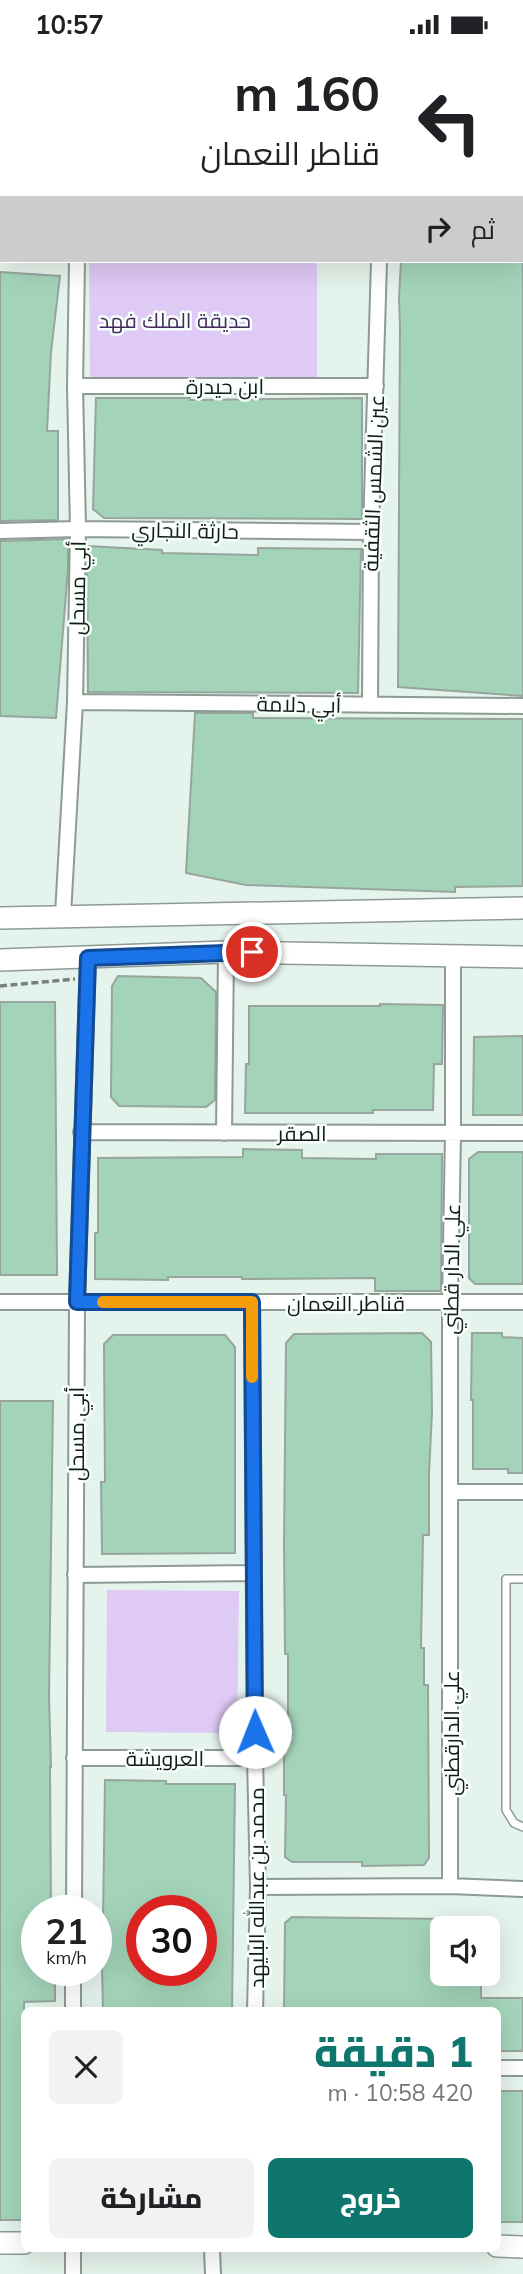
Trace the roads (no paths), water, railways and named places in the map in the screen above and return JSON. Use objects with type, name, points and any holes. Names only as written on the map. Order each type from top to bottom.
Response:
[{"type":"street","name":"أبي مسحل","points":[[63,915],[75,702],[78,529],[75,386],[77,263]]},
{"type":"street","name":"عين الشمس الثقفية","points":[[370,705],[371,532],[379,263]]},
{"type":"street","name":"ابن حيدرة","points":[[75,386],[376,386]]},
{"type":"street","name":"حارثة النجاري","points":[[0,531],[78,529],[371,532]]},
{"type":"street","name":"أبي دلامة","points":[[75,702],[523,706]]},
{"type":"street","points":[[0,918],[523,908]]},
{"type":"street","points":[[224,1133],[226,952]]},
{"type":"street","points":[[0,960],[88,968],[226,952],[523,957]]},
{"type":"street","name":"علي الدار قطني","points":[[451,1580],[453,957]]},
{"type":"street","name":"أبي مسحل","points":[[74,1895],[77,1302],[88,968]]},
{"type":"street","name":"الصقر","points":[[81,1132],[523,1133]]},
{"type":"street","name":"قناطر النعمان","points":[[0,1302],[523,1302]]},
{"type":"street","name":"محمد بن عبدالله البليهد","points":[[252,1302],[258,1887],[255,2007]]},
{"type":"street","points":[[450,1492],[523,1492]]},
{"type":"street","points":[[75,1575],[254,1573]]},
{"type":"street","name":"علي الدارقطني","points":[[450,1887],[451,1580]]},
{"type":"street","name":"العرويشة","points":[[74,1758],[255,1758]]},
{"type":"street","points":[[258,1887],[523,1889]]},
{"type":"street","points":[[73,1986],[73,2007]]},
{"type":"street","points":[[501,2068],[523,2068]]},
{"type":"street","points":[[0,2243],[21,2243]]},
{"type":"street","points":[[501,2246],[523,2246]]},
{"type":"street","points":[[73,2252],[73,2274]]},
{"type":"street","points":[[212,2252],[213,2274]]},
{"type":"lane","points":[[523,1579],[506,1579],[505,1635],[506,1810],[514,1823],[523,1826]]},
{"type":"park label","name":"حديقة الملك فهد","points":[[175,320]]}]
